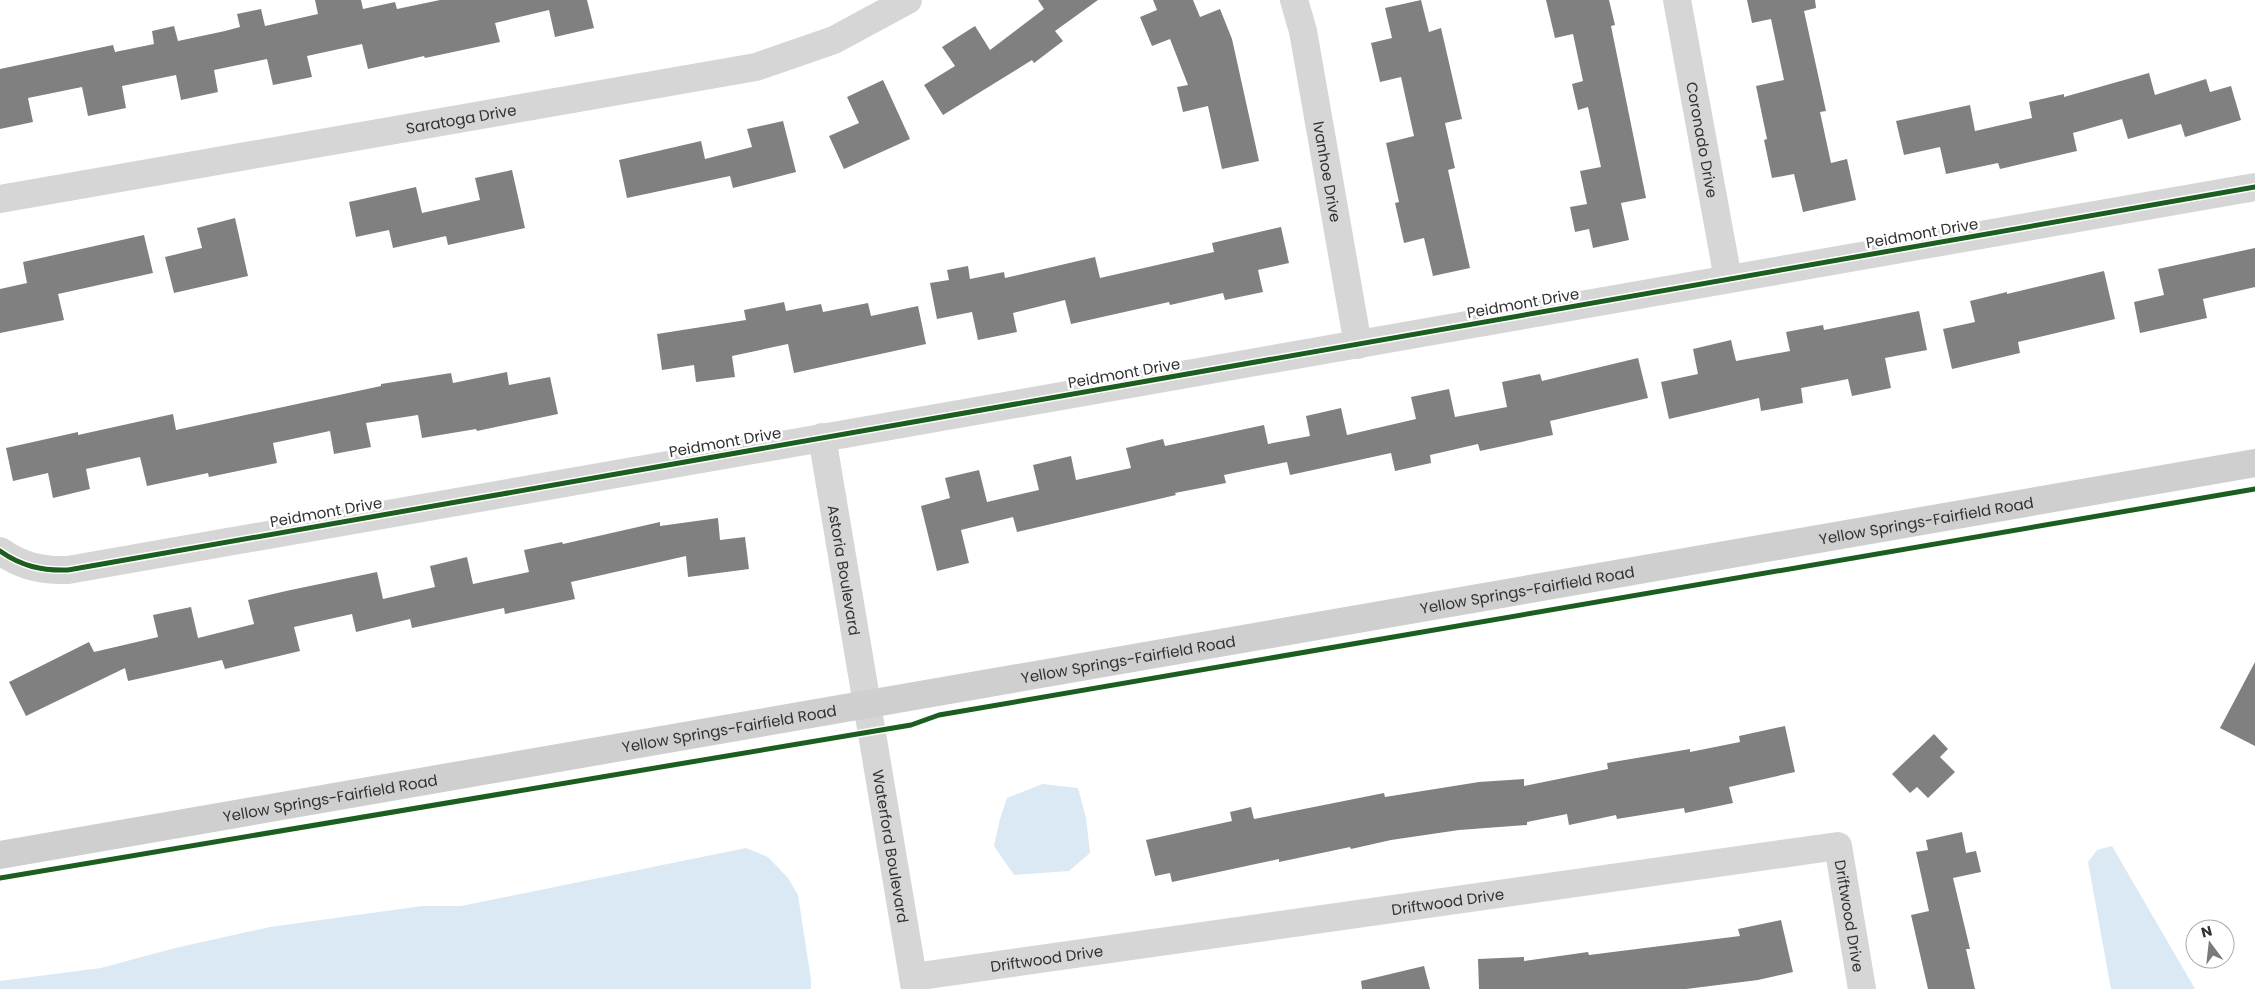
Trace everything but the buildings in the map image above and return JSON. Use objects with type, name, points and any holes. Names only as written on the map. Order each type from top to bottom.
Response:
[{"type":"main road","name":"Yellow Springs-Fairfield Road","points":[[0,855],[868,702],[2255,463]]},
{"type":"street","name":"Saratoga Drive","points":[[0,199],[756,67],[834,40],[908,0]]},
{"type":"street","name":"Ivanhoe Drive","points":[[1294,0],[1303,30],[1358,345]]},
{"type":"street","name":"Coronado Drive","points":[[1677,0],[1728,279]]},
{"type":"street","name":"Peidmont Drive","points":[[0,551],[12,560],[30,567],[68,570],[2255,187]]},
{"type":"street","name":"Astoria Boulevard","points":[[822,437],[868,702]]},
{"type":"street","name":"Waterford Boulevard","points":[[868,702],[914,983]]},
{"type":"street","name":"Driftwood Drive","points":[[914,983],[1838,846],[1862,989]]},
{"type":"shaded area","points":[[1042,784],[1078,788],[1086,818],[1090,853],[1069,871],[1014,875],[994,846],[1000,819],[1007,798]]},
{"type":"shaded area","points":[[2112,846],[2195,989],[2111,989],[2088,862],[2097,850]]},
{"type":"shaded area","points":[[746,848],[768,857],[788,878],[798,895],[811,989],[0,989],[0,981],[101,968],[175,948],[270,927],[422,906],[461,906]]},
{"type":"cycle path","points":[[0,551],[24,564],[49,570],[68,570],[2255,187]]},
{"type":"cycle path","points":[[0,878],[911,725],[939,715],[2255,489]]}]
